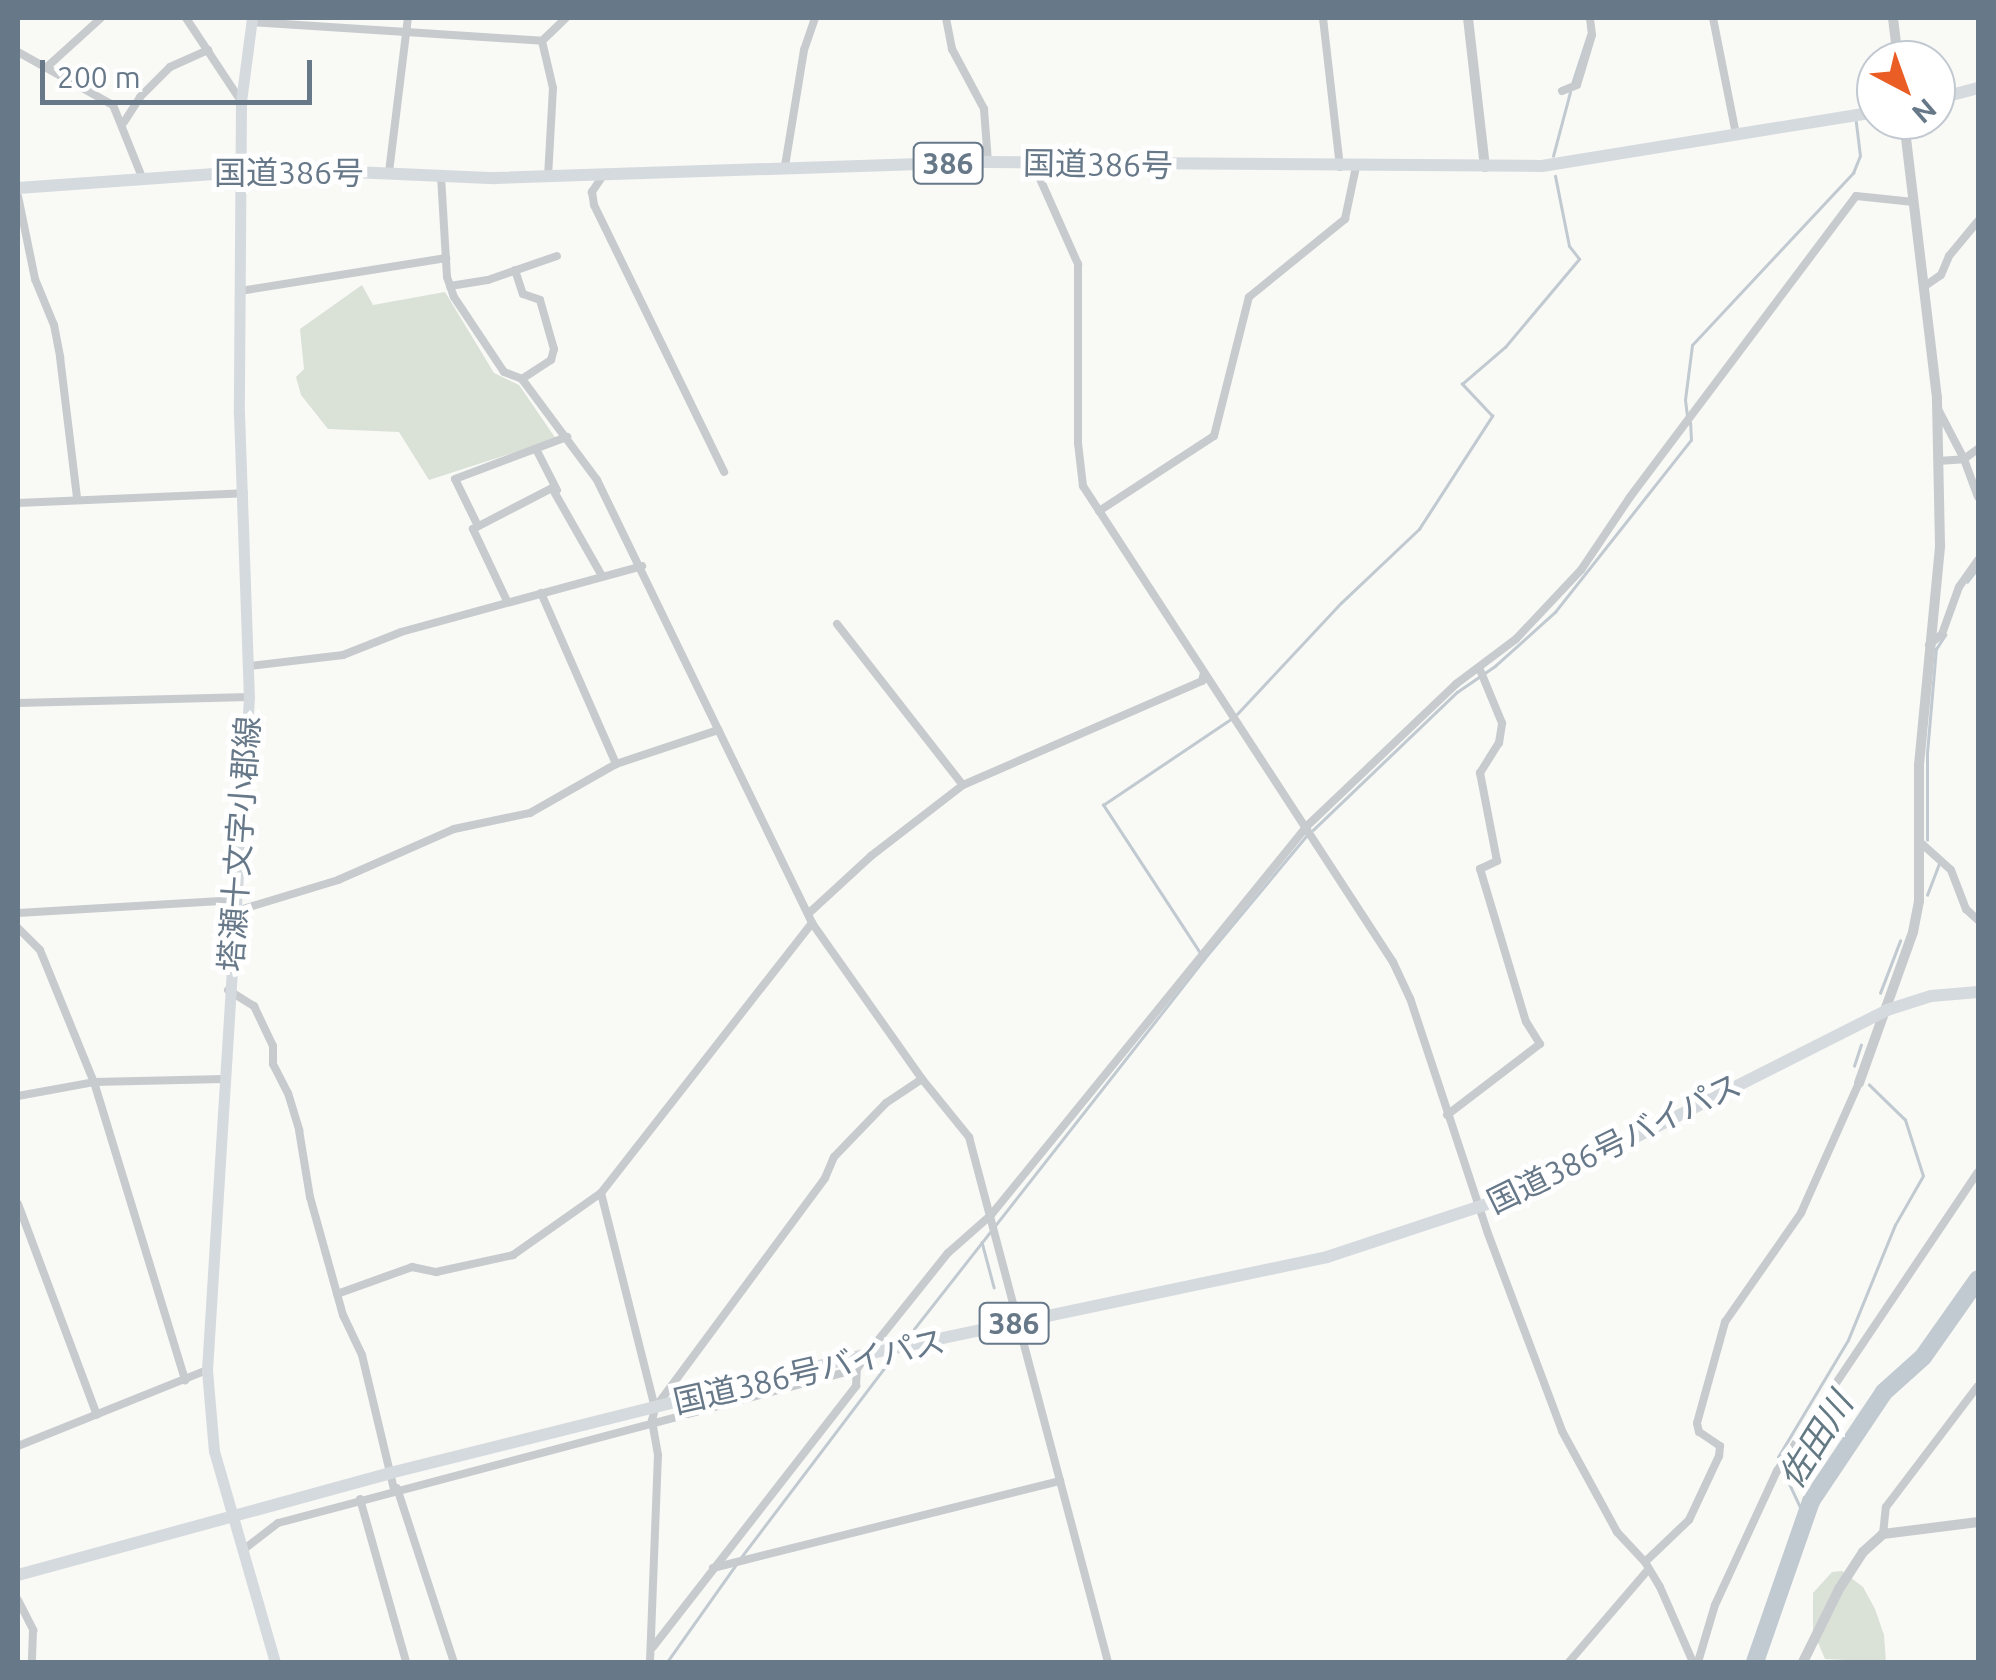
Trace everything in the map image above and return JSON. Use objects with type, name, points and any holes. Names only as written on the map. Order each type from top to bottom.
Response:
[{"type":"highway","name":"国道386号","points":[[18,188],[241,170],[548,177],[988,162],[1542,166],[1856,115]]},
{"type":"highway","name":"国道386号バイパス","points":[[18,1575],[390,1473],[653,1414],[867,1354],[1327,1257],[1533,1189],[1887,1010],[1931,996],[1978,992]]},
{"type":"main road","name":"塔瀬十文字小郡線","points":[[252,20],[241,101],[239,413],[249,697],[206,1370],[208,1418],[276,1662]]},
{"type":"street","points":[[48,66],[101,18]]},
{"type":"street","points":[[186,18],[241,101]]},
{"type":"street","points":[[390,172],[408,18]]},
{"type":"street","points":[[252,20],[542,41],[566,18]]},
{"type":"street","points":[[785,166],[804,50],[815,18]]},
{"type":"street","points":[[946,18],[952,49],[984,109],[988,162]]},
{"type":"street","points":[[1324,18],[1340,167]]},
{"type":"street","points":[[1468,18],[1484,167]]},
{"type":"street","points":[[1564,90],[1576,85],[1592,35],[1590,18]]},
{"type":"street","points":[[1712,18],[1736,134]]},
{"type":"street","points":[[542,41],[553,88],[548,177]]},
{"type":"street","points":[[124,122],[140,97],[170,67],[208,50]]},
{"type":"street","points":[[18,52],[114,106],[124,122],[142,177]]},
{"type":"street","points":[[1570,1662],[1688,1520],[1719,1456],[1720,1446],[1699,1432],[1697,1423],[1725,1322],[1801,1213],[1859,1083],[1913,932],[1921,843],[1920,765],[1940,545],[1938,410],[1906,140]]},
{"type":"street","points":[[1034,163],[1078,264],[1078,443],[1083,486],[1308,826],[1400,976],[1562,1431],[1617,1532],[1660,1586],[1696,1662]]},
{"type":"street","points":[[1098,512],[1214,436],[1249,297],[1344,219],[1356,167]]},
{"type":"street","points":[[604,174],[592,192],[594,204],[724,472]]},
{"type":"street","points":[[441,176],[450,286],[504,372],[522,380],[597,480],[810,918],[922,1079],[969,1137],[1020,1322],[1057,1482],[1108,1662]]},
{"type":"street","points":[[18,196],[35,279],[60,357],[77,498]]},
{"type":"street","points":[[653,1647],[856,1386],[856,1368],[867,1354],[948,1253],[990,1215],[1308,826],[1456,684],[1480,670],[1582,570],[1630,497],[1856,196],[1914,202]]},
{"type":"street","points":[[1925,286],[1941,275],[1949,256],[1978,221]]},
{"type":"street","points":[[450,286],[557,256]]},
{"type":"street","points":[[240,292],[446,258]]},
{"type":"street","points":[[516,270],[523,294],[540,300],[554,349],[551,360],[522,380]]},
{"type":"street","points":[[1938,410],[1964,458],[1978,498]]},
{"type":"street","points":[[477,524],[454,478],[567,438]]},
{"type":"street","points":[[536,448],[602,576]]},
{"type":"street","points":[[1938,461],[1964,458],[1978,448]]},
{"type":"street","points":[[508,601],[472,529],[552,488],[557,490]]},
{"type":"street","points":[[18,503],[244,493]]},
{"type":"street","points":[[1930,644],[1942,634],[1959,587],[1978,560]]},
{"type":"street","points":[[250,666],[343,655],[401,632],[642,566]]},
{"type":"street","points":[[541,592],[616,764]]},
{"type":"street","points":[[836,624],[963,785]]},
{"type":"street","points":[[1447,1114],[1540,1044],[1526,1022],[1480,869],[1497,861],[1480,774],[1499,743],[1502,723],[1480,670]]},
{"type":"street","points":[[337,1294],[412,1268],[436,1272],[513,1255],[601,1193],[810,918],[871,856],[963,785],[1202,680],[1204,673]]},
{"type":"street","points":[[18,703],[249,697]]},
{"type":"street","points":[[18,913],[234,906],[338,880],[464,826],[530,813],[616,764],[718,730]]},
{"type":"street","points":[[1921,843],[1951,870],[1966,908],[1978,920]]},
{"type":"street","points":[[18,928],[40,950],[94,1082],[186,1380]]},
{"type":"street","points":[[228,990],[254,1006],[273,1046],[272,1064],[288,1094],[299,1130],[304,1169],[337,1294],[362,1355],[390,1473],[454,1662]]},
{"type":"street","points":[[18,1096],[94,1082],[224,1079]]},
{"type":"street","points":[[653,1414],[825,1178],[834,1157],[886,1103],[922,1079]]},
{"type":"street","points":[[1696,1662],[1715,1605],[1778,1471],[1863,1348],[1923,1248],[1978,1172]]},
{"type":"street","points":[[601,1193],[653,1414],[658,1455],[650,1662]]},
{"type":"street","points":[[18,1204],[97,1414]]},
{"type":"street","points":[[243,1550],[278,1522],[653,1414],[856,1368]]},
{"type":"street","points":[[18,1446],[206,1370]]},
{"type":"street","points":[[1883,1534],[1886,1506],[1978,1386]]},
{"type":"street","points":[[714,1568],[1057,1482]]},
{"type":"street","points":[[360,1499],[406,1662]]},
{"type":"street","points":[[1802,1662],[1839,1589],[1863,1552],[1883,1534],[1978,1522]]},
{"type":"street","points":[[18,1600],[33,1630],[32,1662]]},
{"type":"shaded area","points":[[362,285],[373,305],[445,292],[494,373],[519,385],[556,439],[429,480],[399,432],[328,429],[301,395],[296,377],[304,369],[300,329]]},
{"type":"shaded area","points":[[1842,1571],[1863,1587],[1875,1609],[1884,1635],[1886,1662],[1825,1659],[1813,1631],[1813,1593],[1832,1572]]},
{"type":"waterway","points":[[1572,84],[1588,35]]},
{"type":"waterway","points":[[1553,156],[1570,92]]},
{"type":"waterway","points":[[1687,416],[1685,400],[1692,345],[1853,173],[1860,156],[1858,140]]},
{"type":"waterway","points":[[1237,714],[1341,603],[1419,529],[1492,416],[1462,384],[1505,347],[1579,259],[1569,246],[1555,176]]},
{"type":"waterway","points":[[1313,830],[1457,692],[1495,666],[1555,612],[1691,440],[1690,423]]},
{"type":"waterway","points":[[1967,582],[1978,568]]},
{"type":"waterway","points":[[1927,840],[1927,753],[1936,649],[1945,635]]},
{"type":"waterway","points":[[1200,953],[1103,805],[1231,719]]},
{"type":"waterway","points":[[914,1329],[1204,959],[1306,836]]},
{"type":"waterway","points":[[1927,895],[1939,864]]},
{"type":"waterway","points":[[1880,993],[1900,941]]},
{"type":"waterway","points":[[1854,1066],[1861,1045]]},
{"type":"waterway","points":[[1778,1457],[1848,1340],[1895,1225],[1923,1176],[1905,1120],[1869,1085]]},
{"type":"waterway","points":[[982,1242],[994,1287]]},
{"type":"waterway","name":"佐田川","points":[[1755,1662],[1811,1501],[1884,1392],[1923,1357],[1978,1279]]},
{"type":"waterway","points":[[739,1560],[884,1368]]},
{"type":"waterway","points":[[1784,1472],[1805,1517]]},
{"type":"waterway","points":[[667,1662],[735,1566]]}]
